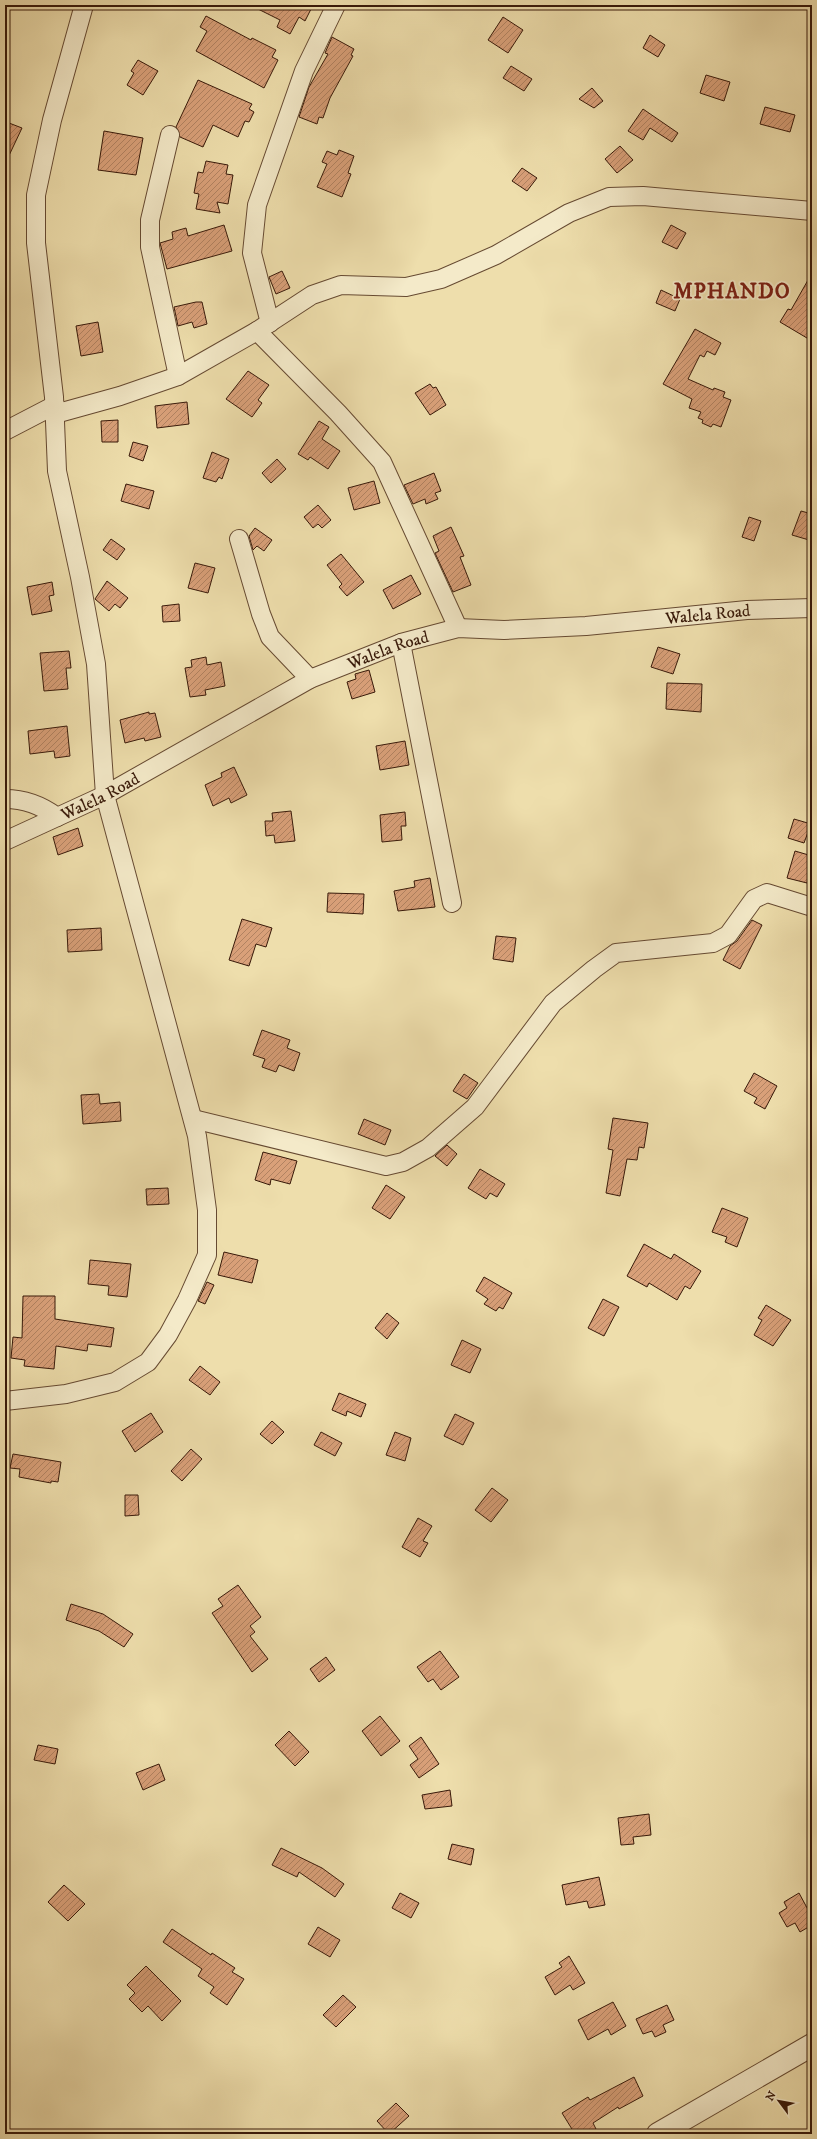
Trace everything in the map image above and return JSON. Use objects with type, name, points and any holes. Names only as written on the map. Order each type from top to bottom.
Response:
[{"type":"street","points":[[336,5],[304,71],[257,205],[252,253],[263,327],[382,462],[458,628]]},
{"type":"street","points":[[5,1401],[66,1394],[115,1382],[148,1362],[168,1335],[187,1300],[207,1255],[207,1210],[197,1136],[105,795],[96,664],[80,577],[57,471],[55,409],[36,243],[36,195],[52,120],[81,6]]},
{"type":"street","points":[[170,135],[150,220],[150,247],[178,376]]},
{"type":"street","points":[[10,424],[55,409],[120,396],[178,376],[263,327],[312,296],[341,285],[406,287],[441,279],[496,255],[569,213],[609,197],[643,196],[812,210]]},
{"type":"street","points":[[239,539],[261,614],[270,637],[310,679]]},
{"type":"street","name":"Walela Road","points":[[5,841],[105,795],[310,679],[401,643],[458,628],[504,630],[586,626],[746,610],[812,608]]},
{"type":"street","points":[[401,643],[452,903]]},
{"type":"street","points":[[5,799],[18,799],[36,804],[57,817]]},
{"type":"street","points":[[193,1119],[386,1166],[404,1162],[428,1148],[476,1107],[553,1002],[616,953],[713,943],[728,935],[754,899],[767,893],[812,907]]},
{"type":"street","points":[[658,2134],[812,2045]]},
{"type":"building","points":[[250,5],[313,5],[305,21],[299,17],[290,34],[277,27],[280,20]]},
{"type":"building","points":[[206,16],[251,40],[252,38],[276,50],[272,57],[278,60],[264,88],[196,51],[207,31],[200,27]]},
{"type":"building","points":[[503,17],[523,30],[508,53],[488,40]]},
{"type":"building","points":[[650,35],[665,45],[658,57],[643,48]]},
{"type":"building","points":[[332,37],[354,49],[351,55],[353,56],[330,98],[323,118],[319,117],[317,124],[299,117],[309,87],[328,54],[325,53]]},
{"type":"building","points":[[138,60],[158,71],[143,95],[127,85],[134,73],[131,71]]},
{"type":"building","points":[[511,66],[532,79],[524,91],[503,78]]},
{"type":"building","points":[[706,75],[730,82],[724,101],[700,93]]},
{"type":"building","points":[[198,80],[252,104],[249,109],[254,112],[249,122],[245,121],[238,137],[213,125],[203,147],[180,137],[176,127]]},
{"type":"building","points":[[592,88],[603,101],[594,108],[579,99]]},
{"type":"building","points":[[765,107],[795,115],[790,132],[760,124]]},
{"type":"building","points":[[643,109],[678,133],[672,142],[650,128],[643,140],[628,131]]},
{"type":"building","points":[[9,123],[22,128],[5,164],[5,131]]},
{"type":"building","points":[[104,131],[143,138],[136,175],[98,170]]},
{"type":"building","points":[[620,146],[633,160],[617,173],[605,159]]},
{"type":"building","points":[[339,150],[354,156],[348,173],[351,174],[342,197],[317,187],[327,164],[322,162],[327,151],[337,155]]},
{"type":"building","points":[[206,161],[228,165],[226,174],[233,175],[228,204],[217,202],[220,213],[196,209],[199,194],[194,193],[198,172],[203,173]]},
{"type":"building","points":[[522,168],[537,178],[527,191],[512,181]]},
{"type":"building","points":[[224,225],[232,251],[167,269],[160,243],[173,239],[172,232],[186,228],[188,236]]},
{"type":"building","points":[[671,225],[686,233],[677,249],[662,242]]},
{"type":"building","points":[[282,271],[290,288],[276,294],[269,277]]},
{"type":"building","points":[[812,273],[812,341],[780,322],[788,309],[791,310]]},
{"type":"building","points":[[661,290],[680,299],[675,311],[656,303]]},
{"type":"building","points":[[202,302],[207,324],[194,328],[192,322],[178,326],[174,307]]},
{"type":"building","points":[[98,322],[103,352],[81,356],[76,326]]},
{"type":"building","points":[[695,329],[721,343],[715,355],[707,351],[704,357],[700,355],[688,379],[713,390],[714,388],[725,392],[723,397],[731,400],[721,427],[713,424],[711,427],[702,423],[703,420],[698,418],[701,412],[689,408],[692,399],[663,384]]},
{"type":"building","points":[[248,371],[269,385],[258,400],[262,403],[252,417],[226,399]]},
{"type":"building","points":[[430,384],[433,388],[436,387],[446,405],[430,415],[415,393]]},
{"type":"building","points":[[187,402],[189,424],[157,428],[155,406]]},
{"type":"building","points":[[118,420],[118,442],[102,442],[101,421]]},
{"type":"building","points":[[319,421],[329,427],[322,439],[340,451],[328,469],[310,457],[308,460],[298,454]]},
{"type":"building","points":[[133,442],[148,446],[143,461],[129,456]]},
{"type":"building","points":[[212,452],[229,459],[222,479],[219,477],[216,482],[203,478]]},
{"type":"building","points":[[277,459],[286,469],[271,483],[262,473]]},
{"type":"building","points":[[434,473],[441,491],[435,493],[438,499],[426,504],[425,499],[413,504],[404,485]]},
{"type":"building","points":[[374,481],[380,503],[354,510],[348,488]]},
{"type":"building","points":[[126,484],[154,491],[149,509],[121,501]]},
{"type":"building","points":[[318,505],[331,520],[322,528],[318,524],[313,528],[304,517]]},
{"type":"building","points":[[801,511],[812,514],[812,531],[809,540],[792,535]]},
{"type":"building","points":[[749,517],[761,521],[754,541],[742,537]]},
{"type":"building","points":[[451,527],[464,556],[460,557],[471,585],[453,592],[435,553],[439,551],[433,536]]},
{"type":"building","points":[[255,528],[272,540],[264,551],[257,546],[253,550],[249,536]]},
{"type":"building","points":[[111,539],[125,549],[117,560],[103,550]]},
{"type":"building","points":[[341,554],[364,582],[347,596],[339,587],[342,584],[327,565]]},
{"type":"building","points":[[195,563],[215,568],[208,593],[188,588]]},
{"type":"building","points":[[411,575],[421,594],[393,609],[383,590]]},
{"type":"building","points":[[107,581],[128,598],[120,608],[115,604],[109,611],[95,599]]},
{"type":"building","points":[[52,582],[54,595],[49,596],[52,611],[32,615],[27,587]]},
{"type":"building","points":[[179,604],[180,621],[163,622],[162,606]]},
{"type":"building","points":[[658,647],[680,654],[673,674],[651,667]]},
{"type":"building","points":[[69,651],[71,668],[66,668],[68,689],[44,691],[40,653]]},
{"type":"building","points":[[206,657],[207,665],[221,662],[225,686],[205,690],[206,695],[190,697],[185,668],[192,667],[191,660]]},
{"type":"building","points":[[369,670],[375,692],[352,699],[347,682],[356,679],[355,674]]},
{"type":"building","points":[[667,683],[702,684],[701,712],[666,709]]},
{"type":"building","points":[[149,712],[149,714],[155,713],[161,737],[145,741],[144,738],[125,743],[120,720]]},
{"type":"building","points":[[67,726],[70,756],[55,758],[54,751],[30,754],[28,731]]},
{"type":"building","points":[[405,741],[409,765],[380,770],[376,746]]},
{"type":"building","points":[[234,767],[247,795],[231,803],[229,798],[213,806],[205,785],[222,777],[221,773]]},
{"type":"building","points":[[291,811],[295,841],[275,843],[274,835],[266,836],[265,821],[273,821],[272,813]]},
{"type":"building","points":[[405,812],[406,826],[401,826],[402,840],[382,842],[380,815]]},
{"type":"building","points":[[794,819],[811,824],[804,843],[788,838]]},
{"type":"building","points":[[78,828],[83,846],[58,855],[53,837]]},
{"type":"building","points":[[795,851],[812,856],[812,866],[807,883],[787,878]]},
{"type":"building","points":[[430,878],[435,907],[398,911],[394,891],[415,887],[414,881]]},
{"type":"building","points":[[328,893],[364,894],[363,914],[327,912]]},
{"type":"building","points":[[242,919],[272,928],[266,947],[256,944],[249,966],[229,960]]},
{"type":"building","points":[[752,920],[762,925],[740,969],[723,960],[730,946],[737,941]]},
{"type":"building","points":[[101,928],[102,950],[68,952],[67,930]]},
{"type":"building","points":[[496,936],[516,938],[513,962],[493,959]]},
{"type":"building","points":[[262,1030],[290,1040],[287,1048],[300,1053],[294,1071],[279,1065],[276,1072],[262,1067],[265,1059],[253,1055]]},
{"type":"building","points":[[754,1073],[777,1086],[765,1109],[754,1103],[757,1098],[744,1091]]},
{"type":"building","points":[[464,1074],[478,1083],[467,1099],[453,1091]]},
{"type":"building","points":[[99,1094],[100,1104],[120,1102],[121,1121],[83,1124],[81,1095]]},
{"type":"building","points":[[613,1118],[648,1123],[644,1148],[639,1147],[637,1160],[627,1159],[620,1196],[606,1193],[613,1150],[608,1149]]},
{"type":"building","points":[[364,1119],[391,1130],[385,1145],[358,1134]]},
{"type":"building","points":[[447,1145],[457,1154],[447,1166],[435,1156]]},
{"type":"building","points":[[263,1152],[297,1161],[290,1184],[271,1179],[270,1185],[255,1180]]},
{"type":"building","points":[[480,1169],[505,1184],[497,1197],[490,1193],[486,1199],[468,1188]]},
{"type":"building","points":[[386,1185],[405,1197],[390,1219],[372,1208]]},
{"type":"building","points":[[168,1188],[169,1204],[147,1205],[146,1189]]},
{"type":"building","points":[[722,1208],[748,1218],[737,1247],[725,1242],[727,1237],[712,1232]]},
{"type":"building","points":[[644,1244],[671,1259],[674,1254],[701,1271],[690,1289],[685,1286],[677,1300],[649,1283],[647,1287],[627,1276]]},
{"type":"building","points":[[224,1252],[258,1260],[252,1283],[218,1275]]},
{"type":"building","points":[[90,1260],[131,1264],[127,1297],[108,1295],[109,1286],[88,1284]]},
{"type":"building","points":[[484,1277],[512,1293],[503,1309],[499,1307],[496,1311],[484,1304],[488,1299],[476,1291]]},
{"type":"building","points":[[207,1282],[214,1285],[205,1304],[198,1301]]},
{"type":"building","points":[[23,1296],[55,1296],[55,1319],[114,1328],[111,1347],[88,1344],[87,1351],[56,1346],[54,1369],[24,1366],[25,1360],[11,1358],[13,1337],[22,1338]]},
{"type":"building","points":[[603,1299],[619,1307],[604,1336],[588,1328]]},
{"type":"building","points":[[766,1305],[791,1320],[773,1346],[754,1335],[762,1320],[758,1318]]},
{"type":"building","points":[[387,1313],[399,1323],[387,1339],[375,1328]]},
{"type":"building","points":[[462,1340],[481,1349],[470,1373],[451,1365]]},
{"type":"building","points":[[200,1366],[220,1382],[210,1395],[189,1380]]},
{"type":"building","points":[[339,1393],[366,1404],[361,1417],[347,1411],[346,1416],[332,1410]]},
{"type":"building","points":[[151,1413],[163,1432],[135,1452],[122,1431]]},
{"type":"building","points":[[455,1414],[474,1423],[463,1445],[444,1436]]},
{"type":"building","points":[[272,1421],[284,1432],[272,1444],[260,1434]]},
{"type":"building","points":[[321,1432],[342,1443],[335,1456],[314,1445]]},
{"type":"building","points":[[395,1432],[411,1438],[405,1461],[386,1455]]},
{"type":"building","points":[[191,1449],[202,1459],[182,1481],[171,1471]]},
{"type":"building","points":[[13,1454],[61,1462],[58,1482],[51,1481],[51,1483],[19,1477],[20,1469],[10,1468]]},
{"type":"building","points":[[492,1488],[508,1500],[491,1522],[475,1510]]},
{"type":"building","points":[[125,1495],[138,1495],[139,1515],[125,1516]]},
{"type":"building","points":[[418,1518],[432,1526],[423,1541],[428,1543],[420,1557],[402,1547]]},
{"type":"building","points":[[238,1585],[261,1617],[250,1626],[255,1632],[250,1636],[268,1659],[252,1672],[212,1613],[223,1606],[218,1599]]},
{"type":"building","points":[[71,1604],[103,1614],[133,1634],[124,1647],[99,1631],[66,1620]]},
{"type":"building","points":[[440,1651],[459,1677],[441,1690],[433,1679],[428,1682],[417,1667]]},
{"type":"building","points":[[326,1657],[335,1670],[319,1682],[310,1669]]},
{"type":"building","points":[[380,1716],[400,1741],[381,1756],[362,1731]]},
{"type":"building","points":[[289,1731],[309,1752],[295,1766],[275,1745]]},
{"type":"building","points":[[421,1737],[439,1764],[419,1778],[410,1765],[418,1759],[409,1746]]},
{"type":"building","points":[[38,1745],[58,1749],[55,1764],[34,1760]]},
{"type":"building","points":[[159,1764],[165,1780],[143,1790],[136,1773]]},
{"type":"building","points":[[450,1790],[452,1806],[425,1809],[422,1795]]},
{"type":"building","points":[[649,1814],[651,1835],[633,1837],[634,1844],[621,1845],[618,1818]]},
{"type":"building","points":[[452,1844],[474,1849],[471,1865],[448,1859]]},
{"type":"building","points":[[281,1848],[322,1868],[344,1884],[335,1897],[299,1872],[297,1877],[272,1865]]},
{"type":"building","points":[[599,1877],[605,1905],[589,1908],[587,1901],[566,1905],[562,1885]]},
{"type":"building","points":[[64,1885],[85,1904],[68,1921],[48,1902]]},
{"type":"building","points":[[400,1893],[419,1903],[411,1918],[392,1908]]},
{"type":"building","points":[[799,1893],[812,1917],[812,1925],[800,1932],[795,1923],[787,1927],[779,1913],[787,1908],[784,1902]]},
{"type":"building","points":[[318,1927],[340,1940],[330,1957],[308,1944]]},
{"type":"building","points":[[172,1929],[211,1955],[212,1953],[235,1968],[232,1972],[244,1979],[227,2005],[210,1993],[214,1987],[198,1976],[202,1969],[163,1942]]},
{"type":"building","points":[[569,1956],[585,1983],[573,1990],[570,1985],[555,1995],[545,1977],[562,1967],[559,1963]]},
{"type":"building","points":[[146,1966],[181,2001],[162,2021],[148,2006],[142,2012],[129,1999],[135,1993],[127,1985]]},
{"type":"building","points":[[343,1995],[356,2007],[336,2027],[323,2015]]},
{"type":"building","points":[[613,2002],[626,2026],[611,2035],[608,2029],[588,2040],[578,2020]]},
{"type":"building","points":[[667,2005],[674,2020],[663,2025],[666,2032],[655,2037],[652,2031],[643,2034],[636,2019]]},
{"type":"building","points":[[634,2077],[643,2096],[619,2109],[618,2107],[593,2123],[596,2129],[588,2134],[575,2134],[562,2113],[588,2097],[590,2100]]},
{"type":"building","points":[[396,2103],[409,2116],[389,2134],[377,2121]]},
{"type":"district","name":"MPHANDO","points":[[732,291]]}]
